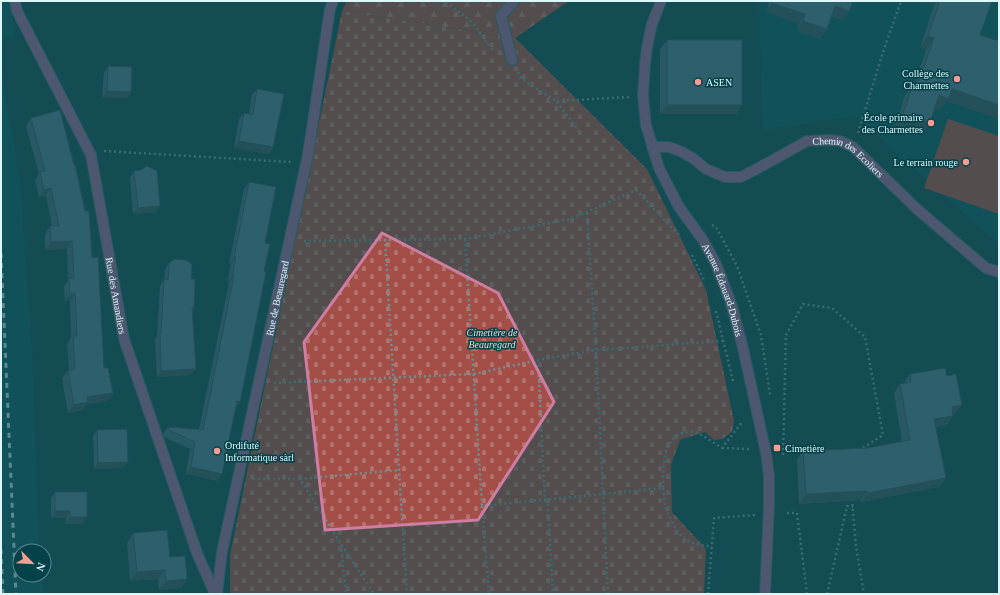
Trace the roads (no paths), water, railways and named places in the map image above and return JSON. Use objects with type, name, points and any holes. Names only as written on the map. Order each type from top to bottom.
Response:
[{"type":"street","name":"Rue des Amandiers","points":[[15,1],[17,12],[91,155],[124,339],[195,545],[216,594]]},
{"type":"street","name":"Rue de Beauregard","points":[[216,594],[222,552],[306,163],[330,9],[333,1]]},
{"type":"street","points":[[512,60],[501,16],[514,1]]},
{"type":"street","name":"Avenue Édouard-Dubois","points":[[661,1],[652,24],[644,64],[644,112],[646,125],[659,168],[679,206],[703,240],[716,264],[731,303],[742,344],[766,453],[769,476],[765,594]]},
{"type":"street","name":"Chemin des Ecoliers","points":[[652,147],[669,147],[682,152],[694,159],[706,169],[724,177],[740,177],[807,141],[840,141],[853,147],[917,209],[986,268],[999,272]]},
{"type":"railway","points":[[1,253],[16,594]]},
{"type":"railway","points":[[1,549],[3,594]]},
{"type":"place","name":"Collège des Charmettes","points":[[957,79]]},
{"type":"place","name":"ASEN","points":[[698,82]]},
{"type":"place","name":"École primaire des Charmettes","points":[[931,123]]},
{"type":"place","name":"Le terrain rouge","points":[[966,162]]},
{"type":"place","name":"Cimetière","points":[[777,448]]},
{"type":"place","name":"Ordifuté Informatique sàrl","points":[[217,451]]},
{"type":"park label","name":"Cimetière de Beauregard","points":[[492,338]]}]
